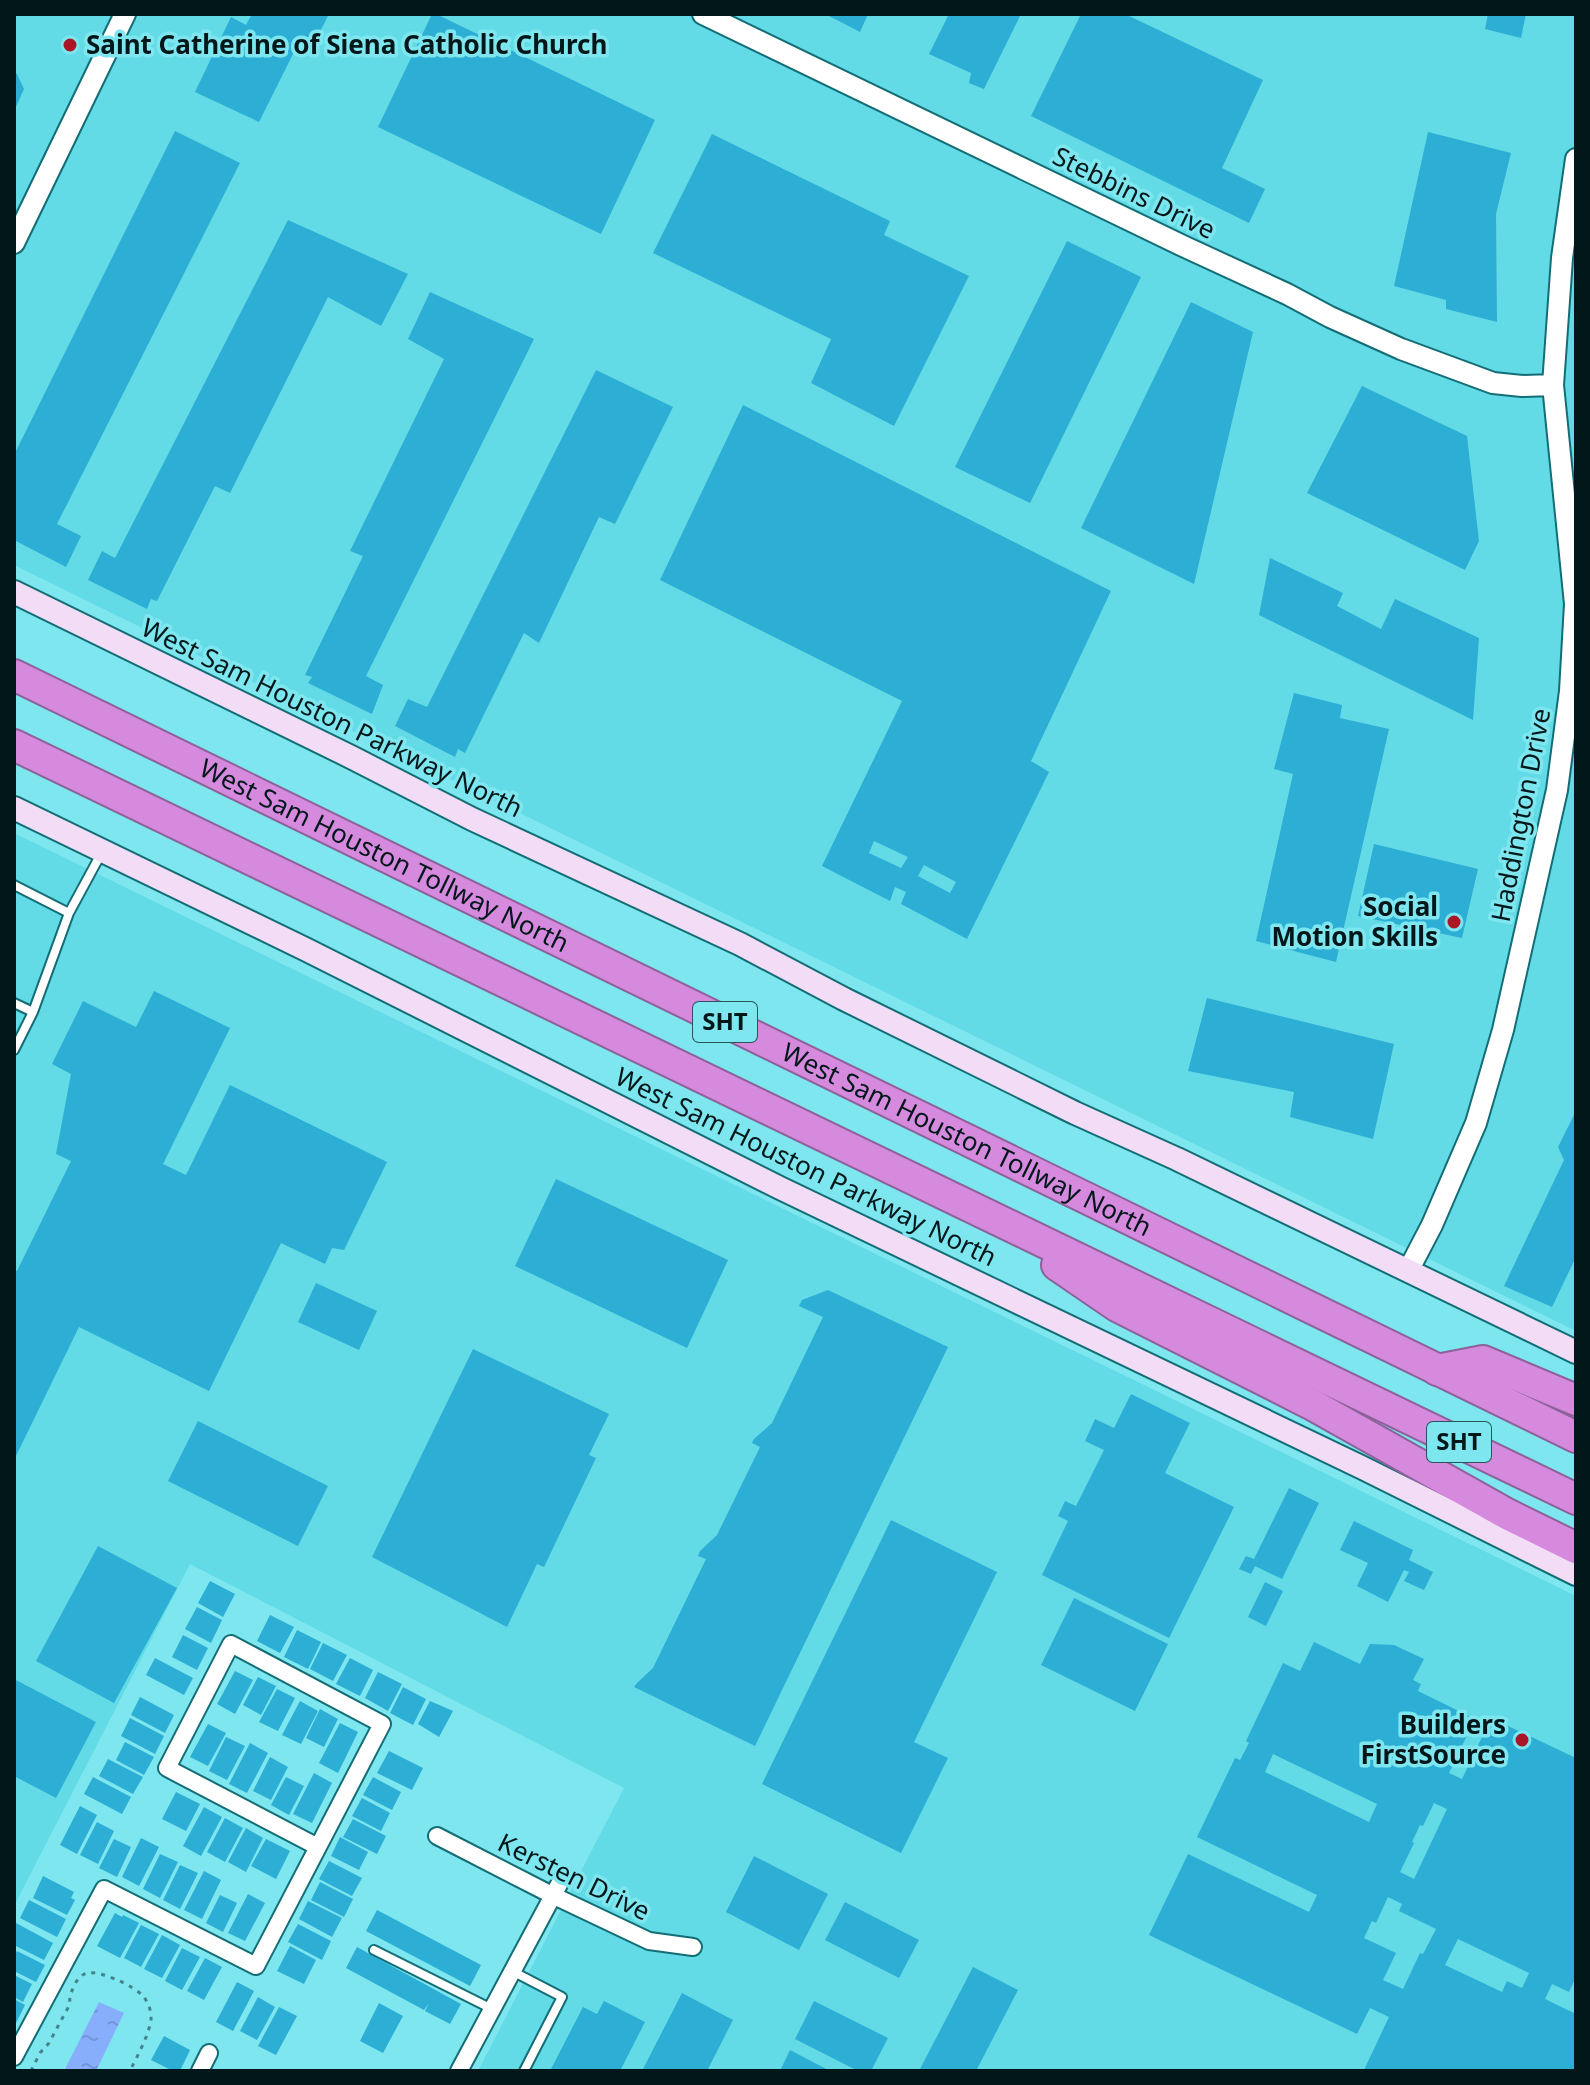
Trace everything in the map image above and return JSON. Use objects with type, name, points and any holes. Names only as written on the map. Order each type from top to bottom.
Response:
[{"type":"highway","name":"West Sam Houston Tollway North","points":[[14,675],[1576,1437]]},
{"type":"highway","name":"SHT","points":[[14,745],[1576,1499]]},
{"type":"highway","points":[[965,1204],[1117,1306],[1311,1404],[1507,1514],[1576,1548]]},
{"type":"highway","points":[[1437,1370],[1483,1361],[1576,1400]]},
{"type":"main road","name":"West Sam Houston Parkway North","points":[[14,592],[472,819],[740,944],[1075,1113],[1576,1352]]},
{"type":"main road","name":"West Sam Houston Parkway North","points":[[14,808],[307,950],[780,1188],[1351,1462],[1576,1574]]},
{"type":"street","points":[[14,243],[125,14]]},
{"type":"street","name":"Stebbins Drive","points":[[703,14],[1401,349],[1493,383],[1553,385]]},
{"type":"street","name":"Haddington Drive","points":[[1408,1271],[1432,1225],[1476,1123],[1503,1030],[1569,747],[1574,562],[1553,385],[1562,258],[1576,159]]},
{"type":"street","points":[[14,2057],[104,1889],[256,1966],[318,1847],[382,1724],[231,1644],[167,1768],[318,1847]]},
{"type":"street","name":"Kersten Drive","points":[[437,1836],[649,1941],[693,1947]]},
{"type":"street","points":[[459,2071],[564,1875]]},
{"type":"street","points":[[200,2071],[209,2053]]},
{"type":"lane","points":[[14,1050],[33,1012],[69,913],[102,852]]},
{"type":"lane","points":[[14,885],[69,913]]},
{"type":"lane","points":[[14,1003],[33,1012]]},
{"type":"lane","points":[[374,1950],[492,2009]]},
{"type":"lane","points":[[512,1971],[562,1997],[524,2071]]},
{"type":"path","points":[[31,2071],[70,2004],[69,1997],[78,1979],[90,1973],[97,1973],[137,1991],[148,2004],[151,2019],[130,2071]]},
{"type":"shaded area","points":[[14,14],[1576,14],[1576,1331],[14,565]]},
{"type":"shaded area","points":[[14,833],[1576,1596],[1576,2071],[478,2071],[624,1788],[190,1564],[14,1906]]},
{"type":"water","points":[[99,2002],[124,2013],[96,2071],[64,2071]]},
{"type":"building","points":[[252,14],[329,14],[308,55],[295,50],[259,122],[195,92],[231,17],[246,25]]},
{"type":"building","points":[[432,14],[655,120],[601,234],[378,127]]},
{"type":"building","points":[[825,14],[868,14],[860,32]]},
{"type":"building","points":[[949,14],[1021,14],[984,89],[969,83],[971,73],[929,54]]},
{"type":"building","points":[[1081,14],[1125,14],[1263,80],[1222,168],[1265,189],[1249,223],[1031,116]]},
{"type":"building","points":[[1488,14],[1526,14],[1521,38],[1485,29]]},
{"type":"building","points":[[14,72],[24,89],[14,111]]},
{"type":"building","points":[[175,131],[240,163],[57,524],[81,536],[66,567],[14,540],[14,455]]},
{"type":"building","points":[[1428,132],[1511,153],[1496,214],[1497,322],[1446,309],[1446,300],[1394,286]]},
{"type":"building","points":[[712,134],[890,221],[884,235],[969,276],[894,426],[811,383],[831,339],[653,253]]},
{"type":"building","points":[[288,220],[408,274],[381,326],[328,297],[230,493],[215,486],[157,601],[151,599],[147,609],[88,580],[102,551],[115,558]]},
{"type":"building","points":[[1067,241],[1141,277],[1030,503],[955,467]]},
{"type":"building","points":[[430,292],[534,339],[366,676],[383,685],[372,714],[308,683],[312,677],[305,675],[363,556],[350,551],[444,359],[408,339]]},
{"type":"building","points":[[1191,302],[1253,332],[1194,584],[1081,528]]},
{"type":"building","points":[[596,370],[673,407],[615,524],[599,517],[539,643],[524,633],[465,753],[458,749],[455,757],[395,726],[408,699],[427,707]]},
{"type":"building","points":[[1362,386],[1467,436],[1479,541],[1465,570],[1307,493]]},
{"type":"building","points":[[743,405],[1111,591],[1031,761],[1049,772],[967,939],[901,904],[906,892],[895,887],[890,901],[822,866],[902,701],[660,580]],"holes":[[[874,841],[908,857],[901,868],[869,853]],[[924,865],[956,882],[950,893],[918,876]]]},
{"type":"building","points":[[1270,558],[1343,593],[1337,606],[1381,629],[1395,599],[1479,638],[1473,720],[1259,615]]},
{"type":"building","points":[[1294,693],[1342,705],[1340,718],[1389,729],[1336,962],[1256,941],[1293,774],[1274,769]]},
{"type":"building","points":[[1374,844],[1478,869],[1462,938],[1358,916]]},
{"type":"building","points":[[154,991],[230,1028],[163,1164],[186,1175],[230,1085],[387,1162],[344,1250],[332,1248],[325,1264],[281,1243],[209,1391],[79,1327],[14,1460],[14,1269],[17,1271],[71,1161],[56,1154],[71,1074],[52,1064],[83,1001],[136,1027]]},
{"type":"building","points":[[1207,998],[1394,1044],[1373,1139],[1290,1117],[1294,1092],[1188,1071]]},
{"type":"building","points":[[1576,1111],[1576,1257],[1552,1307],[1504,1286],[1564,1160],[1558,1147]]},
{"type":"building","points":[[556,1179],[728,1260],[687,1348],[515,1266]]},
{"type":"building","points":[[316,1283],[377,1311],[359,1350],[298,1322]]},
{"type":"building","points":[[828,1290],[948,1347],[755,1746],[634,1687],[653,1668],[706,1559],[698,1556],[700,1551],[717,1535],[760,1447],[752,1443],[772,1423],[823,1317],[799,1306],[802,1300]]},
{"type":"building","points":[[473,1349],[609,1414],[589,1455],[596,1458],[544,1567],[537,1564],[507,1627],[372,1557]]},
{"type":"building","points":[[1131,1394],[1190,1423],[1165,1473],[1234,1507],[1169,1638],[1042,1575],[1068,1521],[1058,1516],[1065,1501],[1076,1506],[1104,1450],[1085,1441],[1095,1419],[1114,1428]]},
{"type":"building","points":[[198,1421],[328,1486],[298,1546],[168,1481]]},
{"type":"building","points":[[1289,1488],[1319,1503],[1282,1579],[1255,1566],[1251,1574],[1239,1569],[1246,1556],[1254,1559]]},
{"type":"building","points":[[891,1520],[997,1572],[914,1742],[948,1758],[901,1853],[762,1784]]},
{"type":"building","points":[[1354,1521],[1413,1550],[1409,1560],[1433,1572],[1424,1590],[1404,1581],[1409,1572],[1404,1570],[1388,1602],[1357,1586],[1368,1563],[1340,1550]]},
{"type":"building","points":[[98,1546],[177,1588],[114,1703],[36,1661]]},
{"type":"building","points":[[210,1581],[235,1594],[223,1617],[198,1603]]},
{"type":"building","points":[[1265,1582],[1283,1591],[1266,1626],[1248,1617]]},
{"type":"building","points":[[1074,1598],[1168,1644],[1135,1711],[1041,1665]]},
{"type":"building","points":[[197,1607],[222,1620],[211,1643],[185,1629]]},
{"type":"building","points":[[270,1615],[294,1627],[280,1653],[257,1641]]},
{"type":"building","points":[[297,1630],[321,1642],[308,1669],[284,1657]]},
{"type":"building","points":[[183,1635],[208,1648],[197,1670],[172,1657]]},
{"type":"building","points":[[1314,1642],[1360,1664],[1370,1644],[1394,1645],[1424,1659],[1413,1680],[1421,1684],[1418,1691],[1475,1719],[1449,1773],[1462,1779],[1491,1718],[1576,1758],[1576,1977],[1569,1992],[1552,1984],[1545,1999],[1576,2014],[1576,2071],[1366,2071],[1389,2017],[1370,2008],[1357,2034],[1149,1935],[1188,1854],[1309,1912],[1317,1895],[1197,1837],[1235,1758],[1240,1760],[1249,1743],[1246,1741],[1283,1663],[1300,1671]],"holes":[[[1273,1754],[1377,1804],[1369,1822],[1265,1772]],[[1434,1803],[1447,1809],[1414,1879],[1400,1872],[1420,1825],[1423,1826]],[[1388,1897],[1402,1904],[1399,1911],[1436,1929],[1423,1954],[1420,1953],[1403,1989],[1383,1980],[1396,1953],[1364,1938],[1372,1921],[1376,1923]],[[1458,1939],[1529,1973],[1522,1988],[1507,1981],[1502,1992],[1445,1965]]]},
{"type":"building","points":[[323,1643],[347,1655],[333,1681],[310,1669]]},
{"type":"building","points":[[155,1658],[193,1678],[184,1695],[146,1675]]},
{"type":"building","points":[[350,1658],[373,1670],[360,1696],[336,1684]]},
{"type":"building","points":[[235,1671],[253,1680],[235,1714],[217,1704]]},
{"type":"building","points":[[378,1672],[402,1684],[388,1711],[365,1698]]},
{"type":"building","points":[[258,1677],[276,1686],[261,1715],[243,1705]]},
{"type":"building","points":[[14,1679],[96,1722],[56,1798],[14,1776]]},
{"type":"building","points":[[403,1687],[426,1699],[413,1725],[390,1713]]},
{"type":"building","points":[[277,1689],[295,1698],[278,1731],[259,1722]]},
{"type":"building","points":[[140,1697],[174,1715],[165,1733],[131,1715]]},
{"type":"building","points":[[300,1701],[318,1711],[301,1744],[282,1735]]},
{"type":"building","points":[[430,1701],[453,1711],[439,1737],[418,1724]]},
{"type":"building","points":[[320,1709],[338,1719],[324,1747],[306,1738]]},
{"type":"building","points":[[130,1718],[164,1736],[155,1754],[121,1736]]},
{"type":"building","points":[[340,1723],[358,1732],[338,1773],[319,1763]]},
{"type":"building","points":[[208,1724],[226,1733],[208,1766],[190,1757]]},
{"type":"building","points":[[226,1737],[245,1746],[227,1780],[209,1771]]},
{"type":"building","points":[[125,1742],[154,1757],[144,1775],[116,1760]]},
{"type":"building","points":[[250,1743],[268,1753],[247,1793],[229,1784]]},
{"type":"building","points":[[389,1751],[423,1768],[412,1790],[377,1773]]},
{"type":"building","points":[[270,1757],[288,1767],[271,1800],[253,1791]]},
{"type":"building","points":[[108,1759],[143,1777],[133,1794],[99,1776]]},
{"type":"building","points":[[314,1773],[332,1783],[312,1823],[293,1814]]},
{"type":"building","points":[[93,1777],[131,1797],[122,1814],[84,1794]]},
{"type":"building","points":[[286,1777],[304,1786],[289,1815],[271,1805]]},
{"type":"building","points":[[373,1777],[401,1792],[392,1810],[363,1795]]},
{"type":"building","points":[[176,1792],[200,1804],[186,1831],[162,1819]]},
{"type":"building","points":[[362,1798],[390,1813],[381,1831],[352,1816]]},
{"type":"building","points":[[80,1806],[97,1815],[77,1854],[60,1845]]},
{"type":"building","points":[[204,1807],[222,1817],[201,1856],[183,1846]]},
{"type":"building","points":[[225,1818],[243,1828],[225,1862],[207,1852]]},
{"type":"building","points":[[353,1819],[386,1836],[377,1854],[343,1837]]},
{"type":"building","points":[[97,1822],[114,1831],[98,1864],[80,1855]]},
{"type":"building","points":[[246,1828],[263,1838],[246,1872],[228,1862]]},
{"type":"building","points":[[340,1837],[368,1852],[359,1870],[331,1856]]},
{"type":"building","points":[[141,1838],[159,1847],[139,1886],[122,1877]]},
{"type":"building","points":[[114,1839],[131,1847],[117,1877],[99,1868]]},
{"type":"building","points":[[266,1839],[290,1851],[276,1879],[251,1866]]},
{"type":"building","points":[[160,1854],[178,1862],[160,1898],[143,1889]]},
{"type":"building","points":[[754,1856],[828,1894],[799,1950],[726,1912]]},
{"type":"building","points":[[329,1861],[362,1878],[352,1896],[319,1879]]},
{"type":"building","points":[[180,1865],[198,1873],[180,1909],[163,1900]]},
{"type":"building","points":[[204,1871],[221,1880],[202,1919],[184,1910]]},
{"type":"building","points":[[43,1876],[74,1892],[71,1898],[75,1900],[67,1915],[33,1898]]},
{"type":"building","points":[[320,1882],[353,1899],[344,1917],[311,1900]]},
{"type":"building","points":[[248,1894],[265,1903],[245,1941],[228,1933]]},
{"type":"building","points":[[220,1895],[237,1903],[223,1932],[206,1923]]},
{"type":"building","points":[[29,1900],[66,1919],[57,1937],[20,1918]]},
{"type":"building","points":[[308,1901],[342,1918],[332,1937],[299,1919]]},
{"type":"building","points":[[845,1902],[919,1940],[899,1978],[825,1940]]},
{"type":"building","points":[[377,1910],[481,1965],[470,1986],[366,1931]]},
{"type":"building","points":[[115,1913],[139,1923],[120,1958],[97,1946]]},
{"type":"building","points":[[16,1923],[53,1943],[44,1960],[14,1945]]},
{"type":"building","points":[[298,1924],[331,1941],[322,1960],[288,1942]]},
{"type":"building","points":[[141,1925],[159,1934],[141,1967],[124,1958]]},
{"type":"building","points":[[162,1935],[180,1945],[162,1978],[144,1969]]},
{"type":"building","points":[[290,1946],[316,1960],[304,1984],[277,1971]]},
{"type":"building","points":[[357,1947],[461,2004],[450,2024],[425,2011],[429,2003],[424,2010],[346,1968]]},
{"type":"building","points":[[182,1948],[200,1957],[182,1990],[165,1981]]},
{"type":"building","points":[[17,1951],[45,1965],[36,1982],[14,1971]]},
{"type":"building","points":[[205,1958],[222,1967],[204,2000],[187,1991]]},
{"type":"building","points":[[973,1967],[1018,1990],[976,2071],[919,2071]]},
{"type":"building","points":[[14,1975],[32,1984],[23,2002],[14,1997]]},
{"type":"building","points":[[237,1982],[254,1991],[233,2031],[216,2022]]},
{"type":"building","points":[[682,1993],[733,2020],[707,2071],[642,2071]]},
{"type":"building","points":[[258,1997],[275,2007],[257,2040],[240,2031]]},
{"type":"building","points":[[14,1999],[25,2005],[14,2027]]},
{"type":"building","points":[[604,2001],[645,2022],[620,2071],[550,2071],[583,2007],[597,2014]]},
{"type":"building","points":[[814,2001],[888,2038],[871,2071],[858,2071],[795,2039]]},
{"type":"building","points":[[379,2003],[403,2016],[383,2053],[360,2041]]},
{"type":"building","points":[[279,2007],[297,2016],[276,2055],[258,2046]]},
{"type":"building","points":[[164,2036],[190,2050],[180,2071],[173,2071],[151,2060]]},
{"type":"building","points":[[790,2050],[830,2071],[780,2071]]},
{"type":"place","name":"Saint Catherine of Siena Catholic Church","points":[[70,45]]},
{"type":"place","name":"Social Motion Skills","points":[[1454,922]]},
{"type":"place","name":"Builders FirstSource","points":[[1522,1740]]}]
